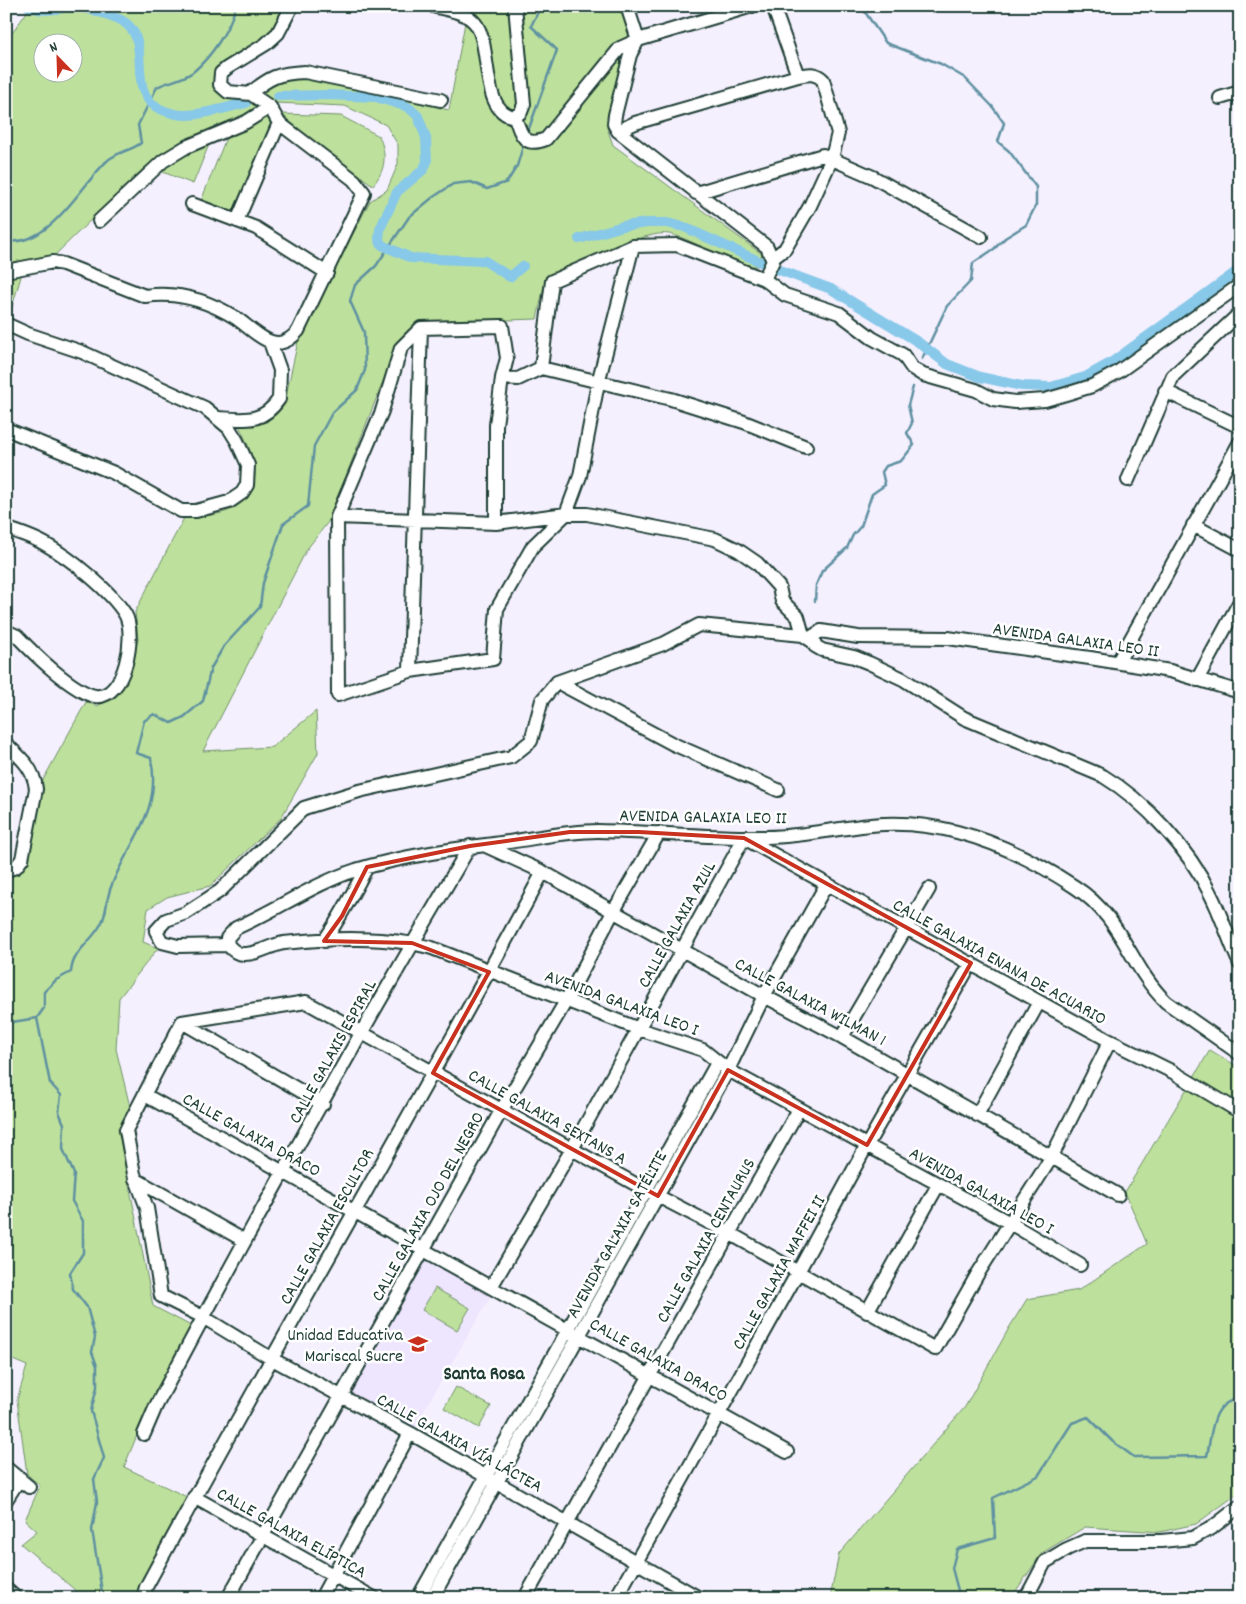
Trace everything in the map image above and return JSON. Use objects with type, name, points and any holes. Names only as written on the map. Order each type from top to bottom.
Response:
[{"type":"street","points":[[6,271],[53,262],[145,296],[158,294],[191,298],[236,318],[270,342],[279,343],[290,339],[298,331],[364,194],[354,180],[279,123],[270,106],[249,94],[223,89],[219,78],[221,74],[266,44],[278,33],[292,6]]},
{"type":"street","points":[[433,6],[459,12],[475,23],[484,46],[489,80],[498,108],[508,116],[514,117],[521,112],[524,104],[515,6]]},
{"type":"street","points":[[627,6],[638,40],[630,55],[615,115],[614,124],[618,131],[760,241],[773,259]]},
{"type":"street","points":[[514,117],[522,135],[529,141],[537,143],[546,138],[620,48],[638,40],[752,6]]},
{"type":"street","points":[[773,6],[798,76]]},
{"type":"street","points":[[249,94],[267,79],[282,73],[305,72],[441,100]]},
{"type":"street","points":[[618,131],[635,123],[798,76],[818,75],[823,80],[838,133],[832,158],[810,206],[785,249],[773,259],[764,280]]},
{"type":"street","points":[[1220,98],[1240,92]]},
{"type":"street","points":[[99,221],[163,160],[186,147],[246,122],[270,106]]},
{"type":"street","points":[[236,221],[279,123]]},
{"type":"street","points":[[696,193],[814,156],[823,155],[873,177],[981,237]]},
{"type":"street","points":[[192,204],[256,228],[327,273]]},
{"type":"street","points":[[542,368],[552,281],[633,246],[677,245],[764,280],[786,294],[840,313],[872,338],[903,354],[912,368],[923,375],[976,390],[993,399],[1015,402],[1045,400],[1092,386],[1118,372],[1240,285]]},
{"type":"street","points":[[496,522],[496,425],[502,378],[507,358],[502,326],[421,328],[401,348],[382,411],[337,517],[338,695],[410,671],[493,660],[498,609],[533,546],[566,514],[580,476],[598,383],[633,246]]},
{"type":"street","points":[[1128,480],[1173,376],[1240,313]]},
{"type":"street","points":[[6,324],[28,334],[90,356],[193,402],[219,418],[229,428],[248,465],[247,485],[242,493],[229,502],[188,512],[171,507],[138,485],[114,473],[6,429]]},
{"type":"street","points":[[410,671],[421,328]]},
{"type":"street","points":[[219,418],[240,419],[265,416],[279,399],[280,370],[270,342]]},
{"type":"street","points":[[502,378],[518,379],[542,368],[671,399],[744,422],[806,447]]},
{"type":"street","points":[[1165,391],[1240,427]]},
{"type":"street","points":[[1118,662],[1240,442]]},
{"type":"street","points":[[337,517],[496,522],[566,514],[587,514],[715,539],[738,550],[757,563],[779,587],[782,601],[798,616],[808,638],[822,650],[854,657],[903,679],[964,718],[1095,772],[1118,784],[1155,820],[1198,872],[1211,894],[1240,964]]},
{"type":"street","points":[[1193,525],[1240,550]]},
{"type":"street","points":[[6,528],[43,542],[61,553],[103,590],[125,614],[130,624],[128,659],[116,685],[105,695],[96,696],[79,689],[17,636],[6,631]]},
{"type":"street","points":[[1197,680],[1240,601]]},
{"type":"street","points":[[557,682],[663,644],[699,625],[808,638]]},
{"type":"street","name":"AVENIDA GALAXIA LEO II","points":[[808,638],[820,631],[858,637],[930,637],[1118,662],[1170,671],[1240,692]]},
{"type":"street","points":[[557,682],[673,744],[778,790]]},
{"type":"street","name":"AVENIDA GALAXIA LEO I","points":[[557,682],[542,700],[531,741],[510,757],[359,791],[304,808],[220,892],[186,912],[166,920],[156,931],[162,942],[178,946],[228,945],[233,951],[243,954],[283,943],[324,941],[412,943],[432,948],[489,972],[639,1029],[703,1050],[728,1070],[1010,1223],[1080,1266]]},
{"type":"street","points":[[6,744],[27,764],[35,780],[36,789],[22,860],[16,867],[6,870]]},
{"type":"street","name":"AVENIDA GALAXIA LEO II","points":[[228,945],[227,938],[236,928],[319,884],[367,867],[470,846],[570,832],[659,833],[744,838],[812,835],[886,824],[926,826],[966,833],[986,841],[1076,887],[1093,900],[1115,924],[1156,992],[1166,1002],[1240,1054]]},
{"type":"street","name":"CALLE GALAXIA OJO DEL NEGRO","points":[[228,1598],[501,1110],[566,1001],[612,912],[659,833]]},
{"type":"street","name":"CALLE GALAXIA ENANA DE ACUARIO","points":[[744,838],[1038,1002],[1173,1072],[1240,1112]]},
{"type":"street","name":"CALLE GALAXIA AZUL","points":[[491,1286],[572,1149],[639,1029],[680,950],[744,838]]},
{"type":"street","name":"CALLE GALAXIA WILMAN 1","points":[[484,845],[543,872],[680,950],[842,1037],[1118,1195]]},
{"type":"street","name":"CALLE GALAXIS ESPIRAL","points":[[144,1434],[156,1406],[202,1318],[412,943],[470,846]]},
{"type":"street","points":[[324,941],[342,916],[351,895],[367,867]]},
{"type":"street","name":"CALLE GALAXIA ESCULTOR","points":[[143,1598],[146,1587],[194,1497],[354,1210],[433,1073],[543,872]]},
{"type":"street","name":"AVENIDA GALAXIA SATÉLITE","points":[[432,1598],[728,1070],[764,996],[826,885]]},
{"type":"street","points":[[842,1037],[928,889]]},
{"type":"street","name":"CALLE GALAXIA MAFFEI II","points":[[616,1598],[867,1145],[971,963]]},
{"type":"street","name":"CALLE GALAXIA SEXTANS A","points":[[182,1022],[306,1002],[646,1190],[729,1233],[935,1349],[1010,1223]]},
{"type":"street","points":[[977,1115],[1038,1002]]},
{"type":"street","points":[[245,1241],[136,1179],[126,1130],[182,1022],[323,1104]]},
{"type":"street","points":[[1010,1223],[1051,1158],[1110,1041]]},
{"type":"street","name":"AVENIDA GALAXIA SATÉLITE","points":[[418,1598],[717,1063]]},
{"type":"street","name":"CALLE GALAXIA DRACO","points":[[145,1095],[580,1335],[787,1452]]},
{"type":"street","name":"CALLE GALAXIA CENTAURUS","points":[[525,1598],[651,1376],[798,1109]]},
{"type":"street","name":"CALLE GALAXIA VÍA LÁCTEA","points":[[136,1179],[147,1208],[161,1296],[272,1359],[410,1433],[636,1560],[699,1598]]},
{"type":"street","points":[[867,1312],[938,1185]]},
{"type":"street","points":[[321,1598],[410,1433]]},
{"type":"street","points":[[6,1468],[29,1487]]},
{"type":"street","points":[[6,1500],[20,1478]]},
{"type":"street","name":"CALLE GALAXIA ELÍPTICA","points":[[194,1497],[374,1598]]},
{"type":"street","points":[[1026,1598],[1045,1562],[1067,1548],[1086,1541],[1161,1541],[1193,1538],[1213,1528],[1240,1506]]},
{"type":"street","points":[[6,1589],[16,1598]]},
{"type":"highlighted area","points":[[570,832],[639,832],[744,838],[971,963],[867,1145],[728,1070],[658,1196],[433,1073],[489,972],[412,943],[324,941],[342,916],[367,867],[470,846]]},
{"type":"shaded area","name":"Unidad Educativa Mariscal Sucre","points":[[425,1255],[492,1294],[413,1429],[346,1394]]},
{"type":"green space","points":[[31,6],[285,6],[279,19],[265,39],[216,79],[221,94],[245,98],[262,105],[242,119],[182,143],[144,168],[53,257],[25,263],[9,317],[6,315],[6,42]]},
{"type":"green space","points":[[468,6],[620,6],[630,31],[607,128],[613,145],[762,254],[758,266],[747,265],[736,263],[680,237],[669,234],[644,237],[546,276],[537,319],[419,323],[396,348],[328,522],[307,549],[203,751],[272,747],[316,711],[318,753],[281,818],[210,886],[167,897],[148,909],[143,942],[158,948],[119,998],[116,1049],[130,1107],[118,1128],[153,1306],[191,1326],[153,1396],[124,1467],[187,1497],[138,1589],[136,1598],[81,1598],[82,1596],[21,1544],[37,1531],[25,1520],[40,1486],[27,1474],[17,1400],[27,1366],[6,1357],[6,877],[10,878],[26,864],[43,780],[86,702],[97,706],[113,698],[129,676],[138,639],[135,612],[184,518],[225,512],[242,502],[250,493],[254,483],[255,472],[245,437],[239,426],[267,422],[285,400],[298,341],[370,201],[387,190],[398,164],[398,145],[386,125],[345,106],[275,103],[258,95],[264,84],[285,78],[316,79],[449,110]]},
{"type":"green space","points":[[282,114],[341,116],[379,136],[384,155],[381,174],[373,185],[314,145]]},
{"type":"green space","points":[[267,116],[273,129],[234,212],[201,201],[226,138]]},
{"type":"green space","points":[[210,142],[193,184],[158,170],[184,154]]},
{"type":"green space","points":[[1210,1050],[1240,1068],[1240,1492],[1196,1524],[1160,1532],[1085,1527],[1042,1553],[1011,1598],[830,1598],[839,1554],[965,1407],[1027,1299],[1079,1290],[1147,1244],[1125,1192]]},
{"type":"green space","points":[[435,1288],[470,1308],[457,1330],[422,1310]]},
{"type":"green space","points":[[456,1387],[491,1406],[479,1428],[444,1408]]},
{"type":"waterway","points":[[28,6],[41,10],[81,7],[121,20],[131,29],[137,39],[143,90],[149,101],[160,109],[179,114],[193,115],[246,103]]},
{"type":"waterway","points":[[6,241],[22,241],[36,235],[50,225],[63,213],[107,161],[141,143],[138,125],[157,87],[185,77],[200,66],[224,33],[236,6]]},
{"type":"waterway","points":[[527,134],[557,50],[531,26],[541,6]]},
{"type":"waterway","points":[[861,6],[886,43],[941,64],[965,78],[992,106],[1004,123],[998,142],[1009,151],[1036,187],[1036,205],[1026,225],[1005,238],[994,249],[973,263],[971,281],[947,306],[922,359]]},
{"type":"waterway","points":[[278,96],[376,97],[408,107],[418,116],[426,138],[427,162],[423,170],[397,192],[380,229],[379,240],[382,245],[411,258],[485,261],[510,277],[523,266]]},
{"type":"waterway","points":[[103,1598],[92,1530],[97,1502],[94,1479],[104,1458],[91,1411],[97,1387],[97,1366],[92,1352],[95,1337],[87,1307],[73,1289],[70,1273],[83,1253],[83,1221],[72,1201],[74,1174],[63,1149],[64,1124],[59,1112],[61,1095],[50,1083],[37,1018],[44,1008],[44,992],[56,980],[71,972],[75,958],[97,931],[104,916],[108,896],[118,870],[148,811],[152,795],[151,758],[136,753],[144,721],[154,714],[171,723],[184,717],[203,701],[211,668],[224,646],[260,607],[263,583],[283,524],[308,506],[314,446],[332,413],[357,390],[365,370],[364,332],[350,301],[355,285],[376,266],[409,217],[453,184],[471,182],[487,189],[507,182],[517,166],[523,146]]},
{"type":"waterway","points":[[579,239],[623,226],[648,223],[667,223],[684,227],[774,268],[831,289],[918,342],[947,364],[980,377],[1022,386],[1051,387],[1085,377],[1112,362],[1240,269]]},
{"type":"waterway","points":[[815,601],[816,585],[822,571],[847,548],[853,535],[861,526],[872,494],[885,485],[882,472],[886,466],[901,461],[914,445],[907,433],[912,423],[908,405],[913,387]]},
{"type":"waterway","points":[[6,1023],[37,1018]]},
{"type":"waterway","points":[[960,1598],[952,1568],[957,1549],[995,1538],[993,1498],[1038,1476],[1072,1423],[1088,1417],[1112,1441],[1134,1457],[1207,1456],[1212,1428],[1218,1412],[1230,1401],[1240,1399]]},
{"type":"place","name":"Unidad Educativa Mariscal Sucre","points":[[418,1344]]},
{"type":"district","name":"Santa Rosa","points":[[484,1372]]}]
